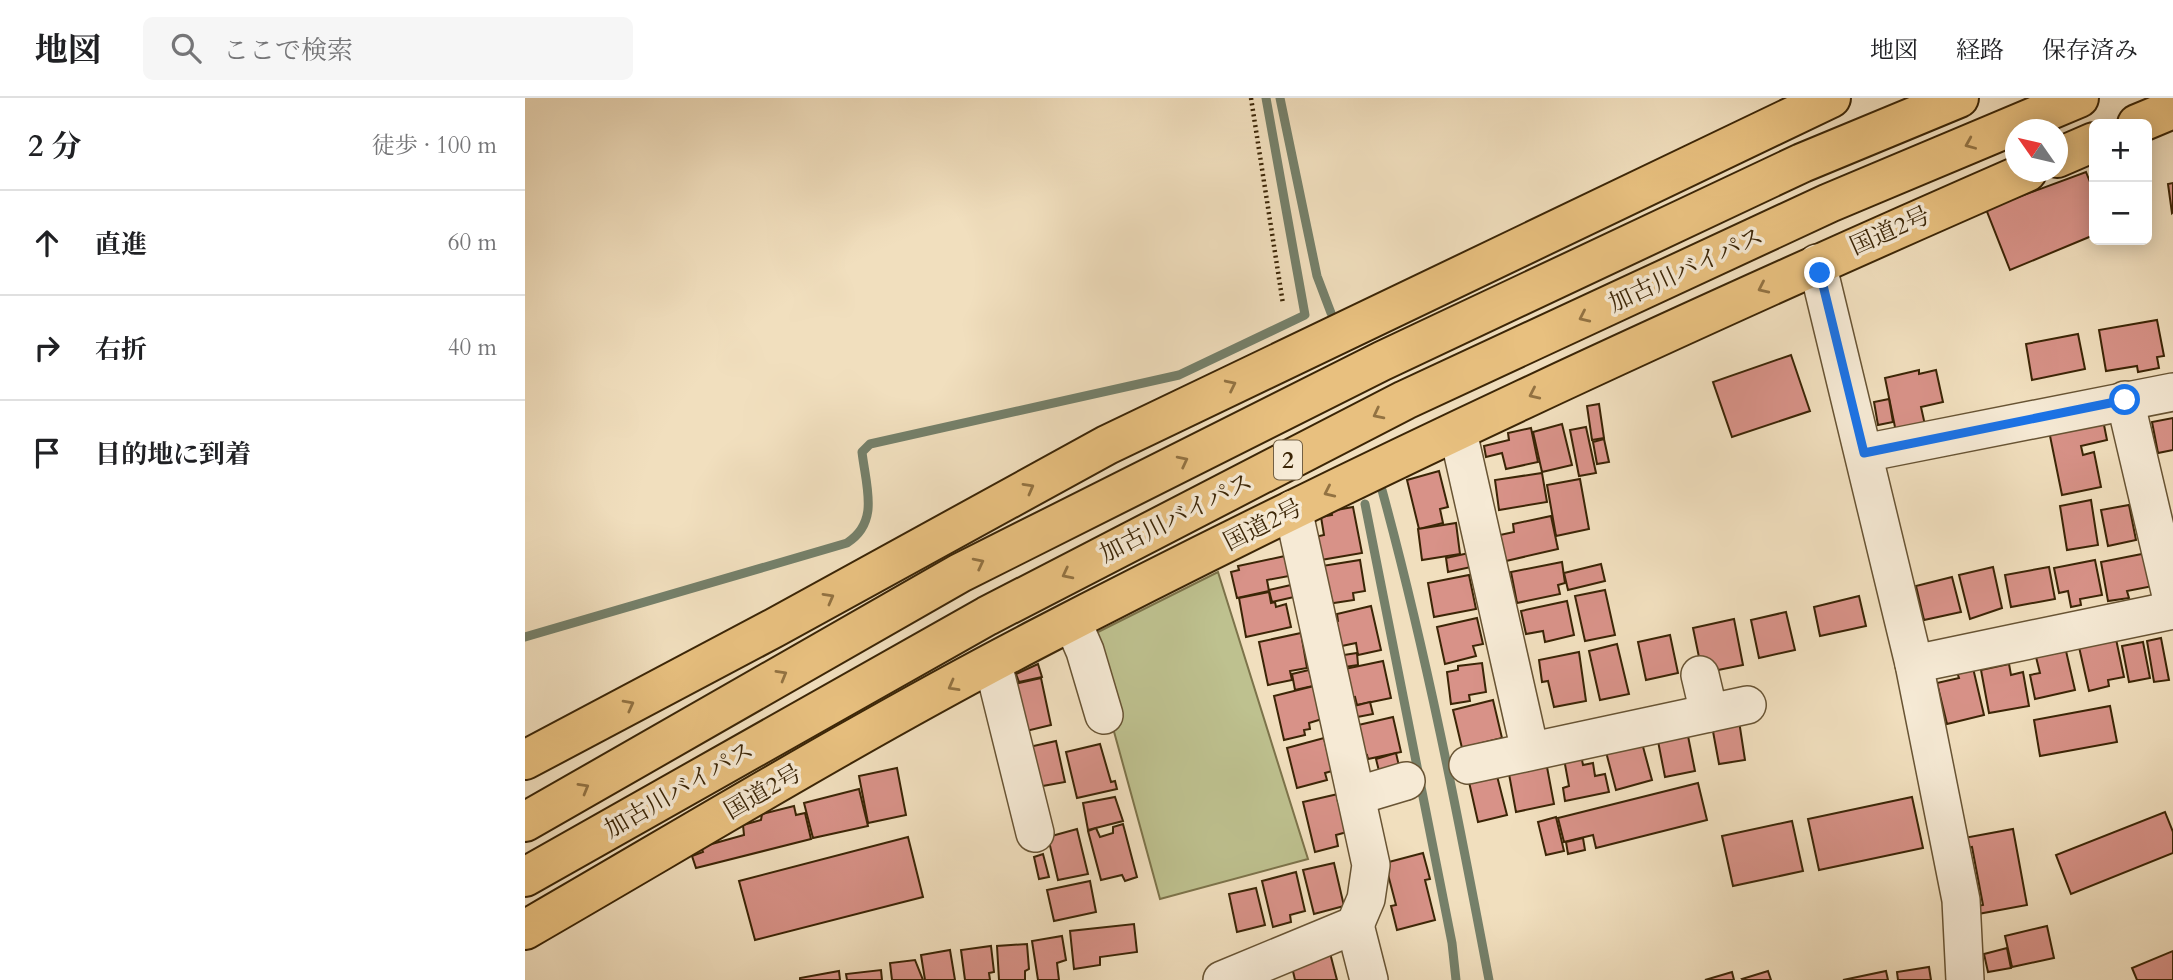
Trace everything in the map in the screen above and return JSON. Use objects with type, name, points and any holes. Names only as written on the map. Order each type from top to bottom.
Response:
[{"type":"highway","points":[[525,760],[774,628],[1107,445],[1790,106],[1831,98]]},
{"type":"highway","name":"加古川バイパス","points":[[525,822],[985,560],[1394,355],[1802,163],[1959,98]]},
{"type":"highway","name":"加古川バイパス","points":[[525,877],[987,615],[1405,400],[1829,203],[2078,98]]},
{"type":"highway","points":[[2149,119],[2173,109]]},
{"type":"highway","points":[[2068,153],[2089,144]]},
{"type":"highway","name":"国道2号","points":[[525,930],[993,664],[1293,509],[1818,263],[2005,182]]},
{"type":"street","points":[[1818,263],[1914,664],[1961,900],[1965,980]]},
{"type":"street","points":[[1864,453],[2173,392]]},
{"type":"street","points":[[2125,400],[2173,604]]},
{"type":"street","points":[[1458,432],[1530,751]]},
{"type":"street","points":[[1293,509],[1371,865],[1366,900],[1355,925],[1370,980]]},
{"type":"street","points":[[1914,664],[2173,610]]},
{"type":"street","points":[[1072,621],[1086,651],[1104,715]]},
{"type":"street","points":[[993,664],[1035,833]]},
{"type":"street","points":[[1700,676],[1709,713]]},
{"type":"street","points":[[1468,765],[1747,705]]},
{"type":"street","points":[[1356,796],[1406,782]]},
{"type":"street","points":[[1222,980],[1355,925]]},
{"type":"path","points":[[1251,98],[1283,304]]},
{"type":"green space","points":[[1218,572],[1308,859],[1160,899],[1088,637]]},
{"type":"building","points":[[2086,172],[2089,180],[2089,237],[2010,270],[1986,209],[2059,182],[2068,182],[2068,179]]},
{"type":"building","points":[[2173,183],[2173,212],[2172,213],[2168,184]]},
{"type":"building","points":[[2157,320],[2164,356],[2157,357],[2159,368],[2138,372],[2137,366],[2106,371],[2099,330]]},
{"type":"building","points":[[2078,334],[2085,369],[2032,380],[2026,344]]},
{"type":"building","points":[[1791,355],[1810,411],[1732,437],[1713,382]]},
{"type":"building","points":[[1919,370],[1919,374],[1936,370],[1943,402],[1921,407],[1925,425],[1896,432],[1885,378]]},
{"type":"building","points":[[1889,399],[1893,422],[1878,425],[1874,402]]},
{"type":"building","points":[[1599,404],[1604,438],[1592,440],[1587,406]]},
{"type":"building","points":[[2102,415],[2107,440],[2081,446],[2083,455],[2094,452],[2101,487],[2062,495],[2048,426]]},
{"type":"building","points":[[2173,418],[2173,450],[2158,453],[2152,422]]},
{"type":"building","points":[[1562,424],[1572,465],[1542,472],[1533,432]]},
{"type":"building","points":[[1586,427],[1596,473],[1579,476],[1570,430]]},
{"type":"building","points":[[1531,428],[1538,462],[1506,469],[1502,453],[1486,457],[1484,446],[1509,440],[1508,433]]},
{"type":"building","points":[[1604,439],[1609,462],[1597,464],[1593,442]]},
{"type":"building","points":[[1439,471],[1448,507],[1440,509],[1443,523],[1419,529],[1407,480]]},
{"type":"building","points":[[1542,473],[1547,502],[1499,510],[1495,480]]},
{"type":"building","points":[[1580,479],[1589,529],[1556,536],[1547,485]]},
{"type":"building","points":[[2091,500],[2098,545],[2067,550],[2060,506]]},
{"type":"building","points":[[2129,505],[2136,540],[2108,546],[2101,510]]},
{"type":"building","points":[[1353,507],[1362,553],[1315,561],[1310,538],[1324,535],[1321,517],[1332,515],[1331,511]]},
{"type":"building","points":[[1551,516],[1558,549],[1506,561],[1500,535],[1514,532],[1513,524]]},
{"type":"building","points":[[1456,523],[1460,554],[1422,560],[1418,529]]},
{"type":"building","points":[[1469,553],[1471,567],[1448,572],[1446,558]]},
{"type":"building","points":[[2147,553],[2153,586],[2127,591],[2129,598],[2108,601],[2101,562]]},
{"type":"building","points":[[1285,556],[1289,576],[1267,580],[1269,591],[1237,598],[1231,572],[1239,570],[1238,566]]},
{"type":"building","points":[[1360,560],[1365,591],[1353,593],[1354,600],[1327,604],[1322,566]]},
{"type":"building","points":[[2095,560],[2102,595],[2080,599],[2081,605],[2071,607],[2068,591],[2059,593],[2054,568]]},
{"type":"building","points":[[1562,562],[1565,583],[1558,585],[1560,594],[1517,603],[1511,572]]},
{"type":"building","points":[[1601,564],[1605,581],[1568,590],[1564,573]]},
{"type":"building","points":[[1993,567],[2002,608],[1970,619],[1959,575]]},
{"type":"building","points":[[2049,567],[2055,599],[2011,607],[2005,575]]},
{"type":"building","points":[[1469,575],[1476,609],[1434,617],[1428,583]]},
{"type":"building","points":[[1952,577],[1961,612],[1924,620],[1916,586]]},
{"type":"building","points":[[1291,585],[1294,597],[1272,602],[1269,590]]},
{"type":"building","points":[[1605,590],[1615,635],[1585,641],[1575,596]]},
{"type":"building","points":[[1269,592],[1271,603],[1275,602],[1276,607],[1286,604],[1291,627],[1246,637],[1239,598]]},
{"type":"building","points":[[1859,596],[1866,626],[1820,636],[1814,607]]},
{"type":"building","points":[[1567,601],[1574,635],[1545,642],[1543,631],[1526,634],[1521,611]]},
{"type":"building","points":[[1371,606],[1381,650],[1358,655],[1356,643],[1337,647],[1332,622],[1338,621],[1337,614]]},
{"type":"building","points":[[1786,612],[1795,650],[1759,658],[1751,620]]},
{"type":"building","points":[[1477,618],[1483,644],[1473,646],[1476,656],[1445,664],[1437,627]]},
{"type":"building","points":[[1734,619],[1743,665],[1713,671],[1710,660],[1700,662],[1693,628]]},
{"type":"building","points":[[1301,633],[1307,668],[1290,671],[1292,680],[1268,685],[1259,642]]},
{"type":"building","points":[[1670,635],[1678,673],[1646,680],[1638,642]]},
{"type":"building","points":[[2161,638],[2169,680],[2154,682],[2147,641]]},
{"type":"building","points":[[2116,639],[2124,677],[2108,680],[2109,686],[2089,691],[2079,647]]},
{"type":"building","points":[[2143,642],[2150,678],[2129,682],[2122,646]]},
{"type":"building","points":[[1617,644],[1629,694],[1600,700],[1589,651]]},
{"type":"building","points":[[2066,651],[2075,690],[2035,699],[2030,675],[2040,673],[2036,657]]},
{"type":"building","points":[[1579,652],[1586,701],[1554,707],[1548,681],[1542,682],[1539,660]]},
{"type":"building","points":[[1357,653],[1358,665],[1338,668],[1337,656]]},
{"type":"building","points":[[1383,661],[1391,698],[1357,705],[1355,697],[1346,699],[1340,670]]},
{"type":"building","points":[[1482,663],[1486,692],[1469,695],[1470,701],[1451,704],[1447,672],[1458,670],[1458,666]]},
{"type":"building","points":[[1038,664],[1042,677],[1019,682],[1016,674]]},
{"type":"building","points":[[2009,664],[2011,675],[2023,672],[2029,706],[1989,713],[1981,670]]},
{"type":"building","points":[[1973,668],[1984,715],[1947,724],[1937,683],[1959,678],[1957,672]]},
{"type":"building","points":[[1309,670],[1313,686],[1295,690],[1292,674]]},
{"type":"building","points":[[1041,678],[1051,725],[1026,731],[1015,684]]},
{"type":"building","points":[[1314,686],[1322,719],[1309,723],[1310,729],[1304,730],[1305,735],[1284,740],[1274,696]]},
{"type":"building","points":[[1493,700],[1502,738],[1462,748],[1453,710]]},
{"type":"building","points":[[1370,702],[1373,714],[1352,718],[1350,707]]},
{"type":"building","points":[[2110,706],[2117,742],[2040,756],[2034,720]]},
{"type":"building","points":[[1393,717],[1401,752],[1368,759],[1367,755],[1361,756],[1354,726]]},
{"type":"building","points":[[1739,721],[1745,760],[1719,764],[1712,726]]},
{"type":"building","points":[[1687,731],[1695,771],[1665,777],[1657,736]]},
{"type":"building","points":[[1324,738],[1332,771],[1325,773],[1327,780],[1297,788],[1287,748]]},
{"type":"building","points":[[1056,741],[1065,782],[1037,787],[1029,747]]},
{"type":"building","points":[[1642,743],[1652,780],[1616,790],[1606,752]]},
{"type":"building","points":[[1100,744],[1111,782],[1115,781],[1117,789],[1077,798],[1066,752]]},
{"type":"building","points":[[1396,753],[1399,766],[1379,771],[1376,759]]},
{"type":"building","points":[[1581,755],[1583,765],[1593,763],[1595,776],[1605,774],[1609,792],[1565,801],[1563,788],[1569,786],[1564,759]]},
{"type":"building","points":[[1547,767],[1554,804],[1516,812],[1509,774]]},
{"type":"building","points":[[897,768],[906,815],[868,823],[859,776]]},
{"type":"building","points":[[1497,776],[1507,815],[1478,822],[1469,782]]},
{"type":"building","points":[[1698,783],[1707,820],[1596,848],[1593,835],[1564,842],[1558,818]]},
{"type":"building","points":[[859,789],[868,826],[813,838],[804,803]]},
{"type":"building","points":[[1338,794],[1347,832],[1336,835],[1338,846],[1315,852],[1303,802]]},
{"type":"building","points":[[1115,797],[1123,821],[1088,830],[1083,803]]},
{"type":"building","points":[[1912,797],[1923,848],[1819,870],[1808,819]]},
{"type":"building","points":[[794,806],[796,815],[805,813],[811,839],[696,868],[692,856],[703,852],[701,847],[744,835],[743,825],[761,820],[762,814]]},
{"type":"building","points":[[2165,812],[2173,832],[2173,853],[2071,894],[2056,855]]},
{"type":"building","points":[[1556,817],[1564,851],[1546,855],[1538,822]]},
{"type":"building","points":[[1792,821],[1803,871],[1733,886],[1722,836]]},
{"type":"building","points":[[1123,824],[1137,877],[1125,881],[1122,875],[1101,880],[1088,831],[1096,828],[1100,837],[1113,833],[1113,827]]},
{"type":"building","points":[[1077,829],[1088,874],[1058,880],[1048,837]]},
{"type":"building","points":[[2013,829],[2027,905],[1978,914],[1977,906],[1983,905],[1972,847],[1966,848],[1964,838]]},
{"type":"building","points":[[908,837],[923,897],[755,940],[739,881]]},
{"type":"building","points":[[1583,838],[1585,850],[1568,854],[1566,842]]},
{"type":"building","points":[[1423,853],[1430,879],[1425,880],[1435,920],[1397,930],[1391,906],[1396,905],[1385,863]]},
{"type":"building","points":[[1043,854],[1049,877],[1039,879],[1034,857]]},
{"type":"building","points":[[1334,863],[1344,906],[1314,914],[1303,870]]},
{"type":"building","points":[[1296,872],[1305,911],[1290,915],[1291,922],[1273,927],[1262,881]]},
{"type":"building","points":[[1090,881],[1096,912],[1054,921],[1047,890]]},
{"type":"building","points":[[1256,888],[1265,925],[1237,932],[1229,894]]},
{"type":"building","points":[[1134,924],[1137,952],[1100,957],[1100,965],[1074,969],[1070,931]]},
{"type":"building","points":[[2047,926],[2054,958],[2012,967],[2005,936]]},
{"type":"building","points":[[1062,936],[1066,960],[1057,963],[1059,980],[1038,980],[1032,941]]},
{"type":"building","points":[[1027,944],[1029,969],[1025,971],[1025,980],[999,980],[997,946]]},
{"type":"building","points":[[991,946],[994,972],[989,973],[990,980],[965,980],[961,950]]},
{"type":"building","points":[[2007,948],[2011,968],[1988,972],[1984,954]]},
{"type":"building","points":[[1329,949],[1337,980],[1295,980],[1292,967]]},
{"type":"building","points":[[950,950],[955,980],[925,980],[921,955]]},
{"type":"building","points":[[2173,951],[2173,980],[2137,980],[2132,968]]},
{"type":"building","points":[[915,960],[923,980],[892,980],[890,963]]},
{"type":"building","points":[[1929,967],[1931,980],[1898,980],[1897,972]]},
{"type":"building","points":[[881,970],[882,980],[847,980],[846,974]]},
{"type":"building","points":[[839,971],[840,980],[800,980],[800,978]]},
{"type":"building","points":[[1768,971],[1771,980],[1742,979]]},
{"type":"building","points":[[1886,971],[1888,980],[1843,980]]},
{"type":"building","points":[[1732,972],[1734,980],[1705,980]]},
{"type":"waterway","points":[[525,637],[847,543],[864,525],[867,514],[868,491],[862,452],[870,444],[1179,375],[1305,315],[1266,98]]},
{"type":"waterway","points":[[1280,98],[1317,276],[1331,313]]},
{"type":"waterway","points":[[1382,490],[1427,673],[1489,980]]},
{"type":"waterway","points":[[1365,504],[1452,943],[1456,980]]},
{"type":"route","points":[[1820,273],[1864,453],[2125,400]]}]
